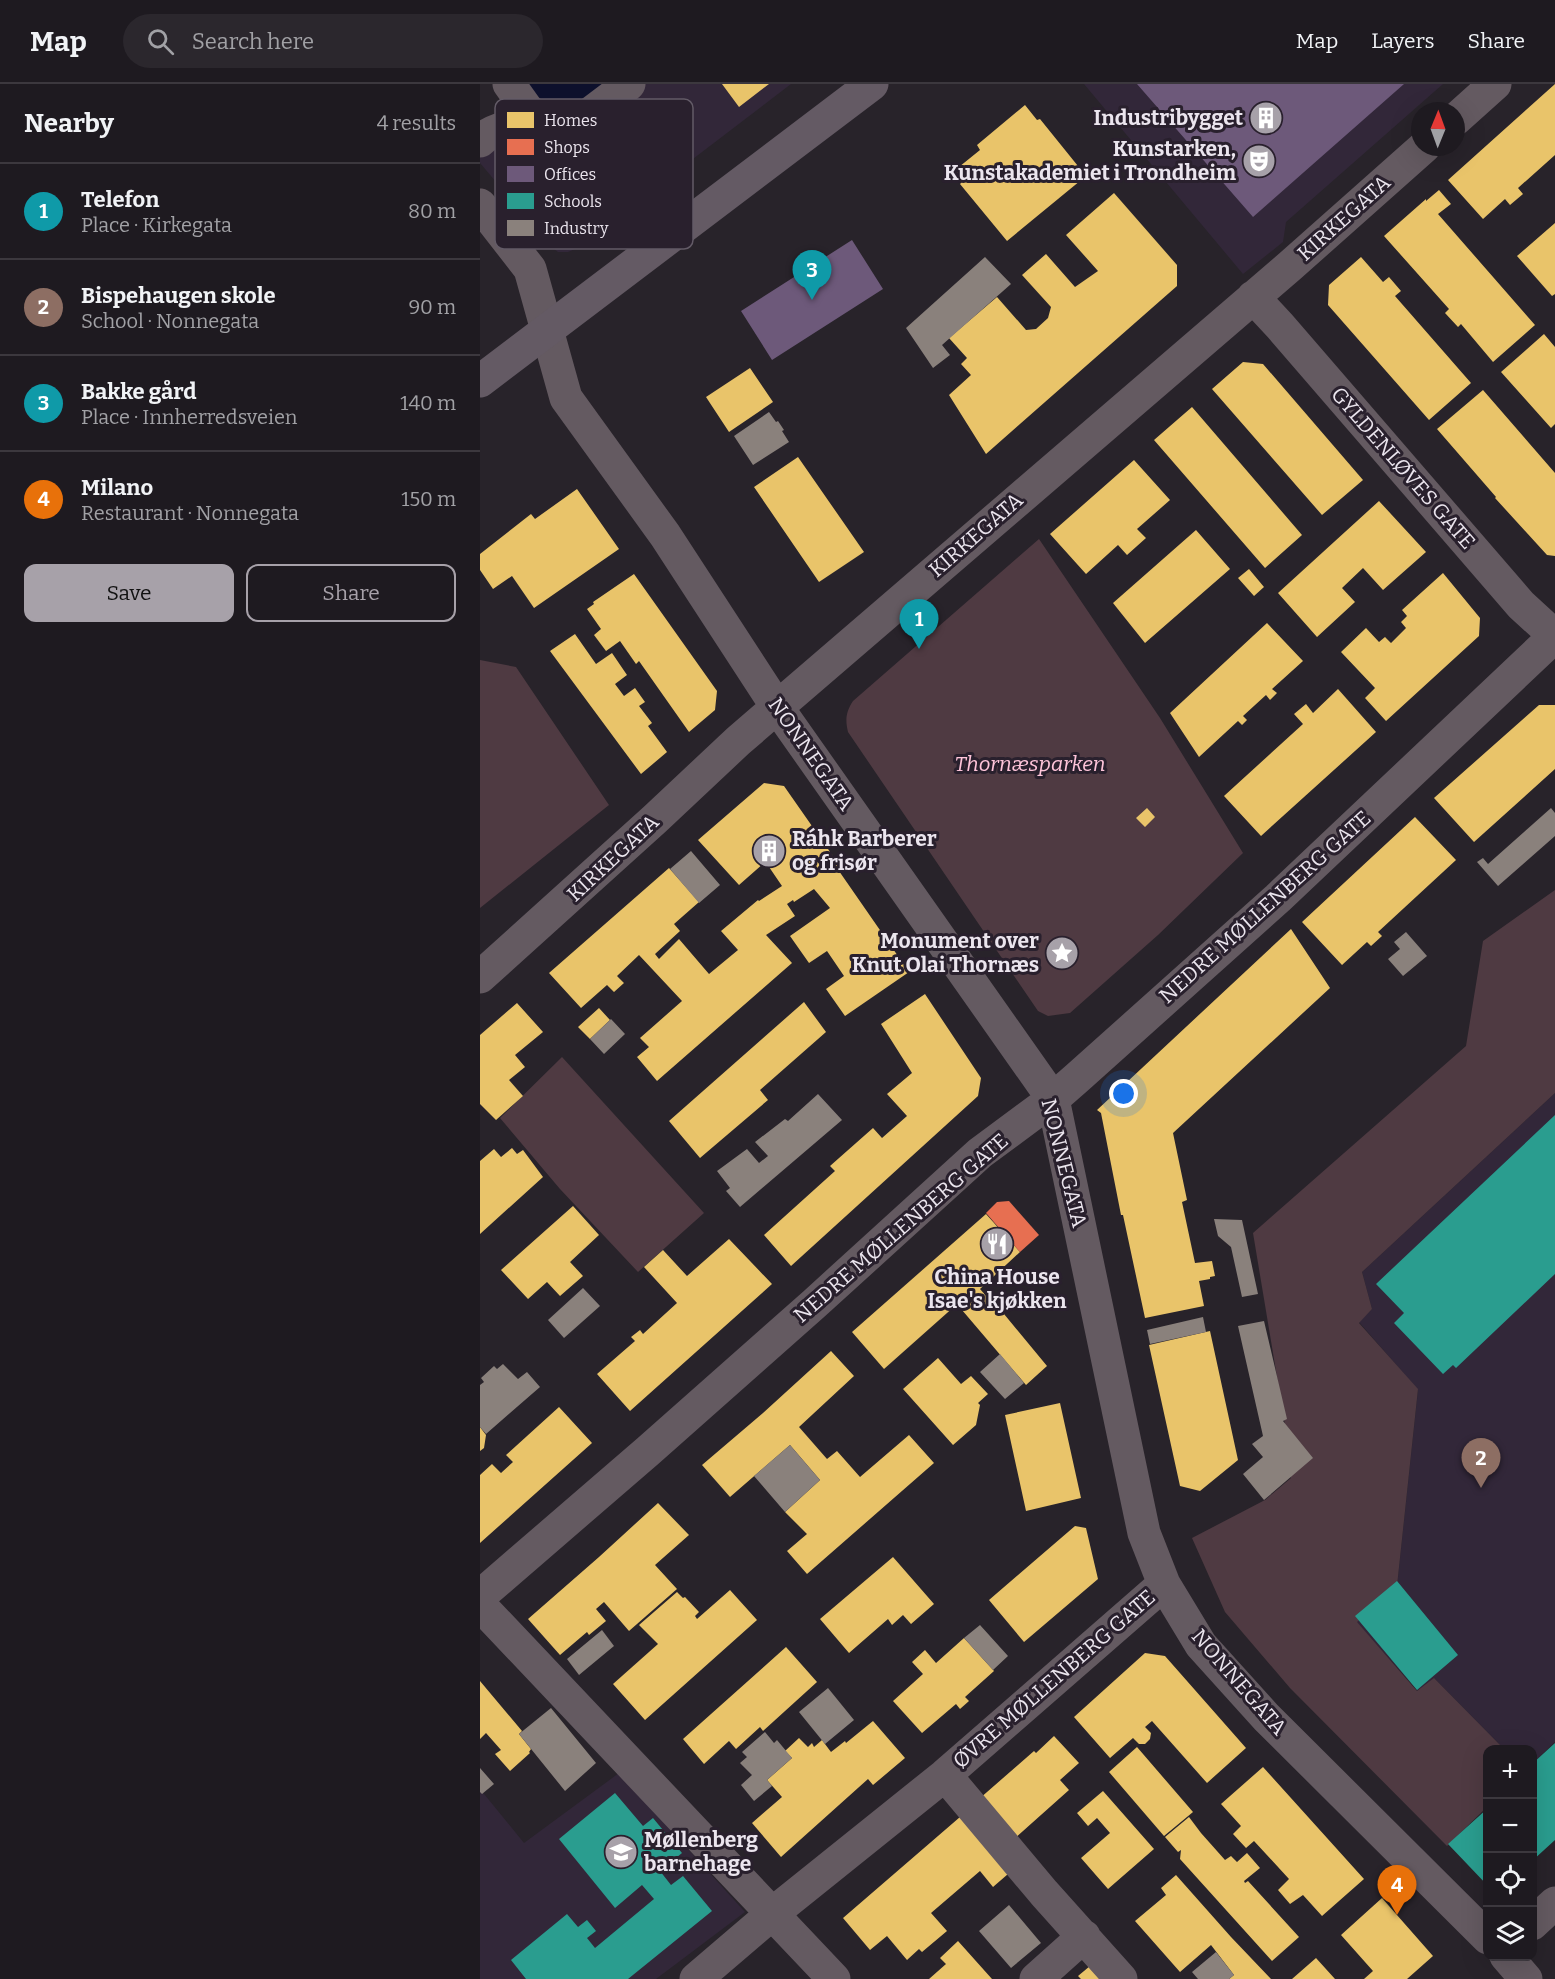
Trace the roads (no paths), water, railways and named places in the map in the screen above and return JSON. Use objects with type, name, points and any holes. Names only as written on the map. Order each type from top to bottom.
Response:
[{"type":"main road","points":[[693,220],[872,84]]},
{"type":"main road","points":[[480,381],[656,249]]},
{"type":"street","points":[[509,84],[520,99]]},
{"type":"street","points":[[609,99],[629,84]]},
{"type":"street","points":[[1465,111],[1495,84]]},
{"type":"street","points":[[480,141],[489,132],[495,131]]},
{"type":"street","name":"KIRKEGATA","points":[[480,977],[777,706],[1414,156]]},
{"type":"street","name":"NONNEGATA","points":[[480,205],[495,224]]},
{"type":"street","name":"NONNEGATA","points":[[514,249],[530,269],[566,398],[665,535],[777,706],[1053,1099],[1144,1533],[1164,1584],[1201,1645],[1266,1717],[1483,1933]]},
{"type":"street","name":"GYLDENLØVES GATE","points":[[1253,297],[1521,604],[1555,636]]},
{"type":"street","name":"NEDRE MØLLENBERG GATE","points":[[480,1596],[657,1444],[980,1153],[1053,1099],[1278,898],[1555,636]]},
{"type":"street","name":"ØVRE MØLLENBERG GATE","points":[[696,1979],[772,1914],[945,1775],[1164,1584]]},
{"type":"street","points":[[480,1605],[834,1979]]},
{"type":"street","name":"ØVRE MØLLENBERG GATE","points":[[945,1775],[1122,1979]]},
{"type":"street","points":[[1537,1920],[1555,1903]]},
{"type":"street","points":[[1036,1979],[1084,1936]]},
{"type":"street","points":[[1510,1961],[1526,1979]]},
{"type":"water","points":[[524,84],[609,84],[589,99],[542,99],[529,92]]},
{"type":"place","name":"Industribygget","points":[[1266,118]]},
{"type":"place","name":"Kunstarken, Kunstakademiet i Trondheim","points":[[1259,161]]},
{"type":"place","name":"Bakke gård","points":[[812,300]]},
{"type":"place","name":"Telefon","points":[[919,649]]},
{"type":"place","name":"Ráhk Barberer og frisør","points":[[769,851]]},
{"type":"place","name":"Monument over Knut Olai Thornæs","points":[[1062,953]]},
{"type":"place","name":"China House Isae's kjøkken","points":[[997,1244]]},
{"type":"place","name":"Bispehaugen skole","points":[[1481,1488]]},
{"type":"place","name":"Møllenberg barnehage","points":[[621,1852]]},
{"type":"place","name":"Milano","points":[[1397,1915]]},
{"type":"park label","name":"Thornæsparken","points":[[1030,764]]}]
